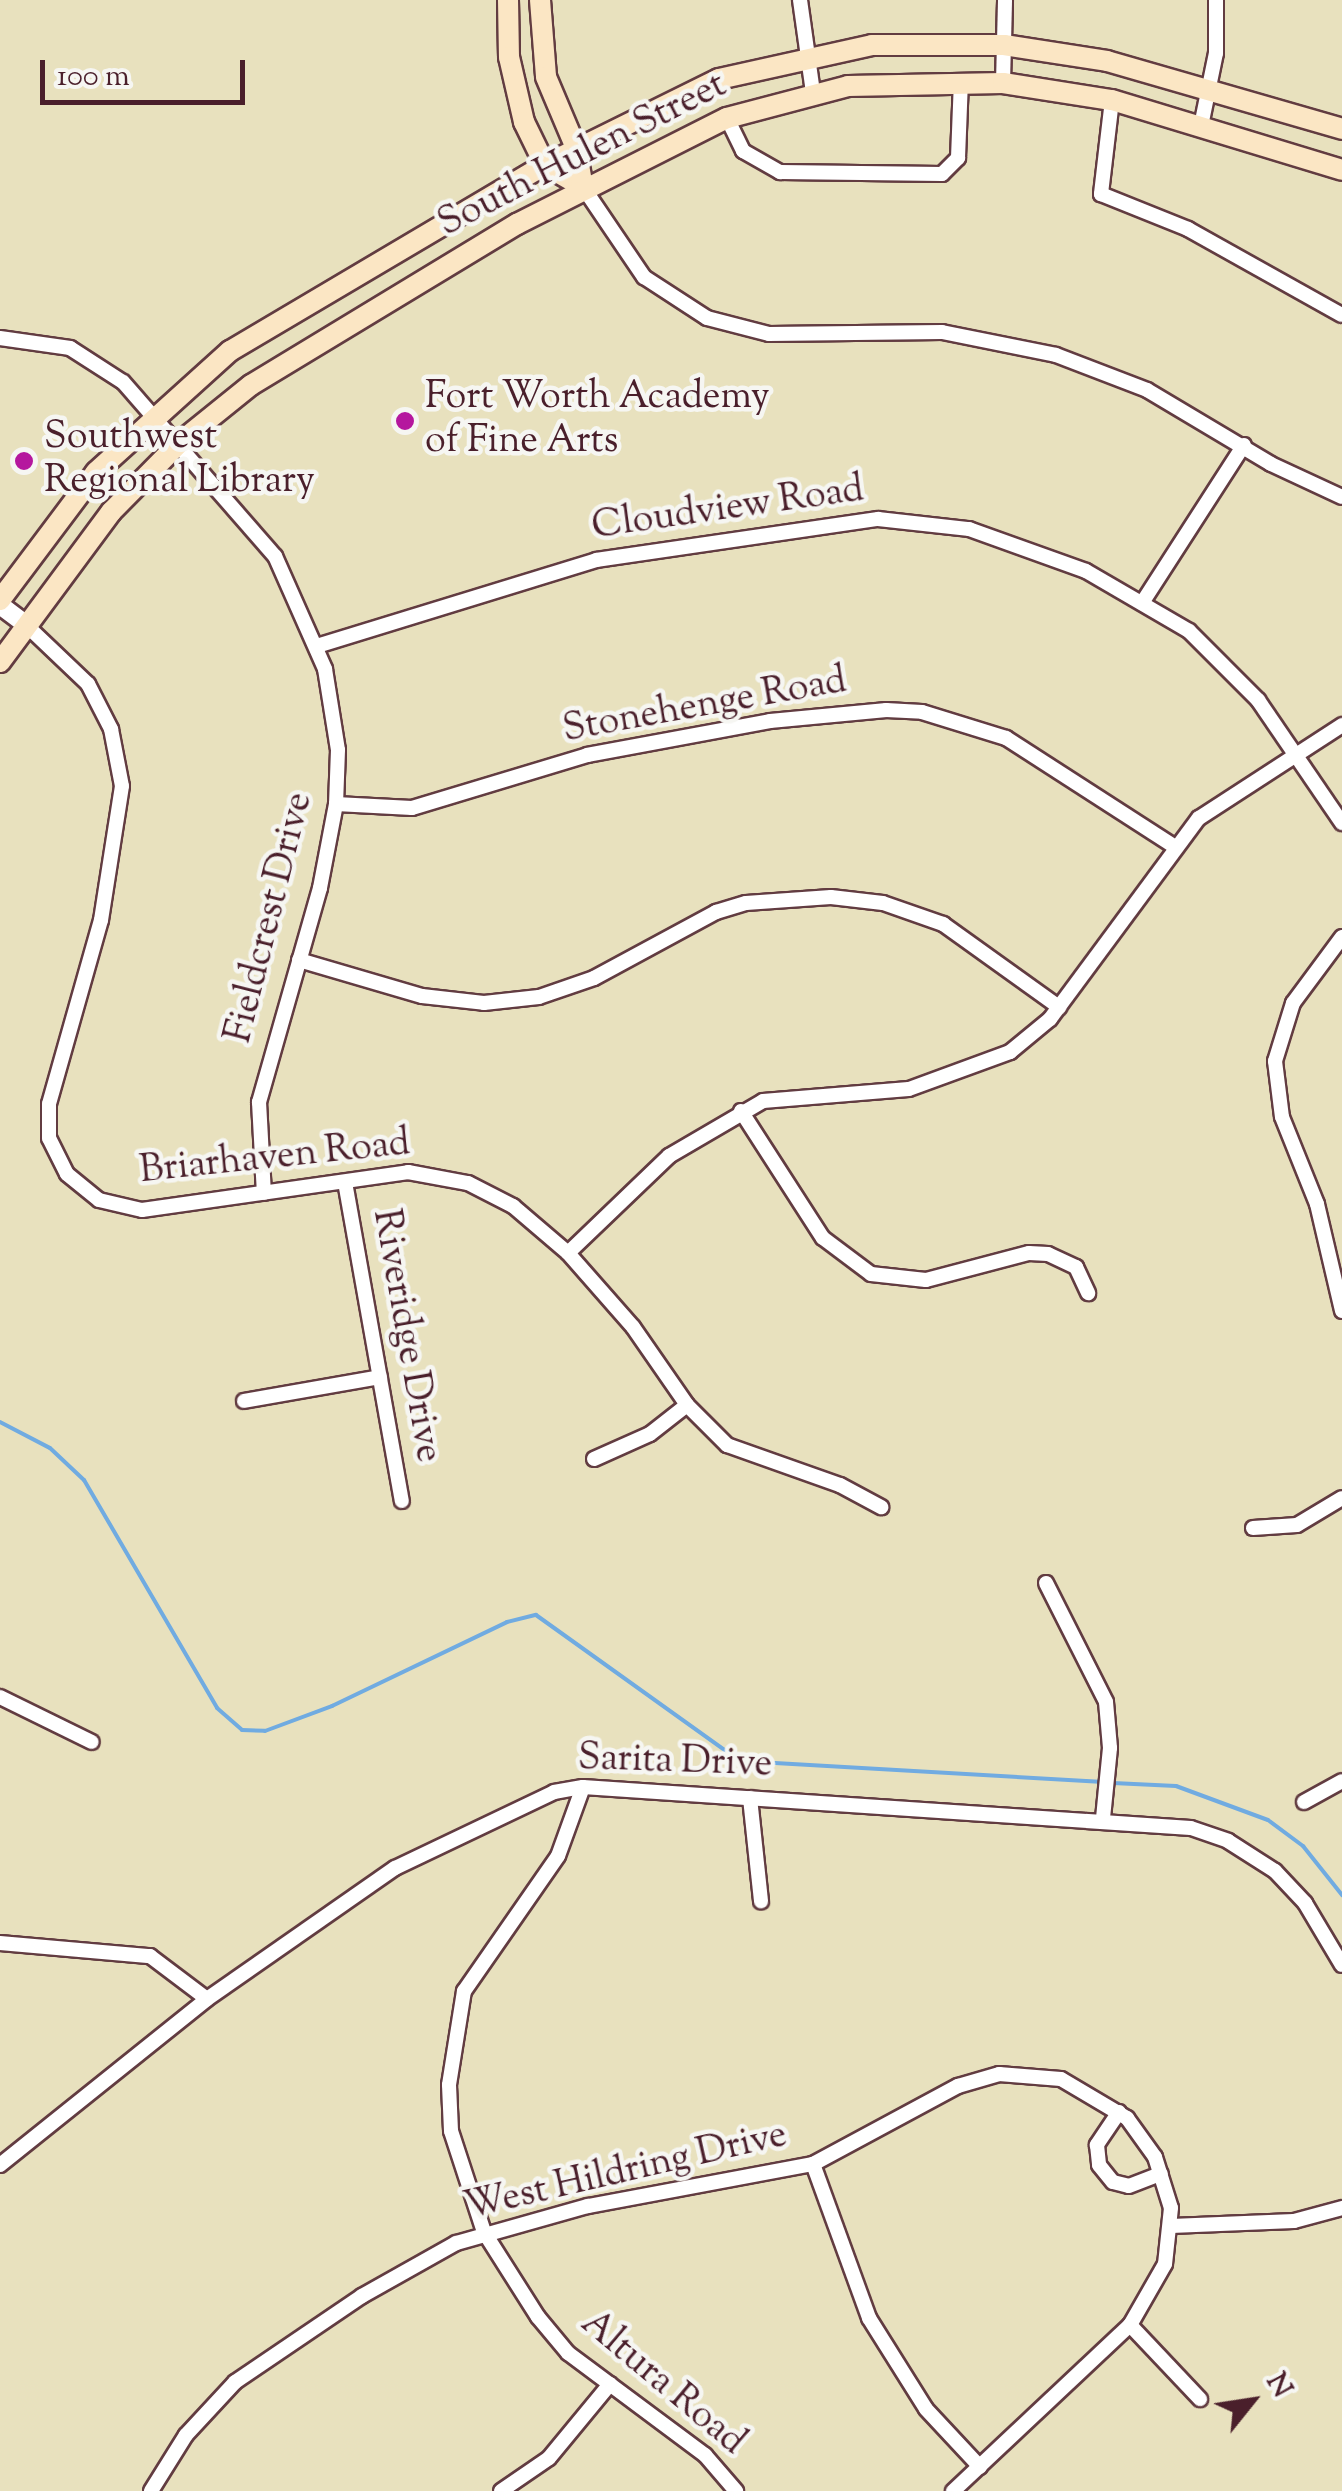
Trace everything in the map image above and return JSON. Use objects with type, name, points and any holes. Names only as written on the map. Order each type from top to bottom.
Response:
[{"type":"main road","points":[[508,0],[514,96],[545,165],[582,187]]},
{"type":"main road","points":[[540,0],[546,77],[576,148],[582,187]]},
{"type":"main road","name":"South Hulen Street","points":[[0,602],[58,518],[154,414],[283,315],[545,165],[689,90],[810,56],[905,42],[1004,45],[1107,61],[1342,129]]},
{"type":"main road","name":"South Hulen Street","points":[[0,662],[111,512],[180,443],[308,345],[582,187],[727,118],[813,92],[1003,83],[1112,100],[1342,170]]},
{"type":"street","points":[[800,0],[813,92]]},
{"type":"street","points":[[1003,83],[1006,0]]},
{"type":"street","points":[[1201,126],[1212,91],[1216,0]]},
{"type":"street","points":[[727,118],[743,151],[780,172],[942,174],[958,158],[961,82]]},
{"type":"street","points":[[1112,100],[1101,194],[1188,229],[1342,315]]},
{"type":"street","points":[[582,187],[644,277],[707,318],[769,334],[924,330],[1034,349],[1122,378],[1342,497]]},
{"type":"street","name":"Fieldcrest Drive","points":[[0,338],[70,348],[114,374],[180,443],[275,556],[317,646],[335,720],[336,804],[260,1102],[264,1193]]},
{"type":"street","points":[[1142,603],[1244,445]]},
{"type":"street","name":"Cloudview Road","points":[[317,646],[596,560],[878,519],[1006,540],[1086,571],[1142,603],[1226,663],[1297,750],[1342,823]]},
{"type":"street","name":"Briarhaven Road","points":[[0,602],[88,684],[111,728],[122,786],[102,920],[56,1066],[49,1104],[54,1154],[83,1190],[119,1208],[442,1174],[513,1206],[568,1252],[633,1328],[686,1405],[727,1445],[840,1485],[881,1507]]},
{"type":"street","name":"Stonehenge Road","points":[[336,804],[412,808],[587,755],[770,720],[904,711],[1006,738],[1175,847]]},
{"type":"street","points":[[568,1252],[669,1156],[741,1111],[792,1094],[868,1094],[953,1076],[1010,1052],[1059,1007],[1123,928],[1175,847],[1220,801],[1342,725]]},
{"type":"street","points":[[298,960],[422,996],[484,1003],[539,997],[594,978],[716,912],[746,903],[831,897],[883,903],[944,924],[1059,1007]]},
{"type":"street","points":[[1342,937],[1293,1003],[1275,1061],[1282,1117],[1317,1204],[1342,1311]]},
{"type":"street","points":[[741,1111],[823,1238],[870,1274],[926,1280],[1029,1252],[1048,1254],[1076,1268],[1088,1293]]},
{"type":"street","name":"Riveridge Drive","points":[[344,1182],[402,1501]]},
{"type":"street","points":[[244,1401],[380,1377]]},
{"type":"street","points":[[594,1459],[650,1434],[686,1405]]},
{"type":"street","points":[[1252,1528],[1297,1525],[1342,1498]]},
{"type":"street","points":[[1046,1583],[1101,1685],[1109,1757],[1103,1818]]},
{"type":"street","points":[[0,1697],[92,1742]]},
{"type":"street","points":[[1304,1802],[1342,1780]]},
{"type":"street","name":"Sarita Drive","points":[[0,2165],[207,1999],[394,1868],[554,1792],[583,1788],[1103,1818],[1191,1828],[1247,1851],[1305,1903],[1342,1966]]},
{"type":"street","name":"Altura Road","points":[[583,1788],[558,1856],[464,1991],[449,2085],[452,2131],[484,2232],[538,2317],[568,2352],[705,2455],[736,2491]]},
{"type":"street","points":[[750,1798],[761,1901]]},
{"type":"street","points":[[0,1943],[150,1956],[207,1999]]},
{"type":"street","name":"West Hildring Drive","points":[[151,2491],[186,2435],[235,2382],[362,2296],[484,2232],[813,2164],[958,2086],[999,2074],[1061,2079],[1119,2112],[1161,2174],[1171,2226]]},
{"type":"street","points":[[1119,2112],[1097,2145],[1099,2165],[1113,2182],[1129,2186],[1161,2174]]},
{"type":"street","points":[[813,2164],[868,2318],[926,2408],[980,2467]]},
{"type":"street","points":[[953,2491],[1130,2325],[1156,2288],[1171,2226],[1294,2221],[1342,2208]]},
{"type":"street","points":[[1130,2325],[1200,2398]]},
{"type":"street","points":[[500,2491],[548,2458],[610,2384]]},
{"type":"waterway","points":[[0,1422],[50,1448],[84,1480],[217,1708],[242,1730],[265,1731],[332,1706],[507,1622],[536,1615],[740,1761],[1103,1782]]},
{"type":"waterway","points":[[1113,1783],[1176,1786],[1268,1820],[1303,1846],[1342,1895]]},
{"type":"place","name":"Fort Worth Academy of Fine Arts","points":[[405,421]]},
{"type":"place","name":"Southwest Regional Library","points":[[24,461]]}]
